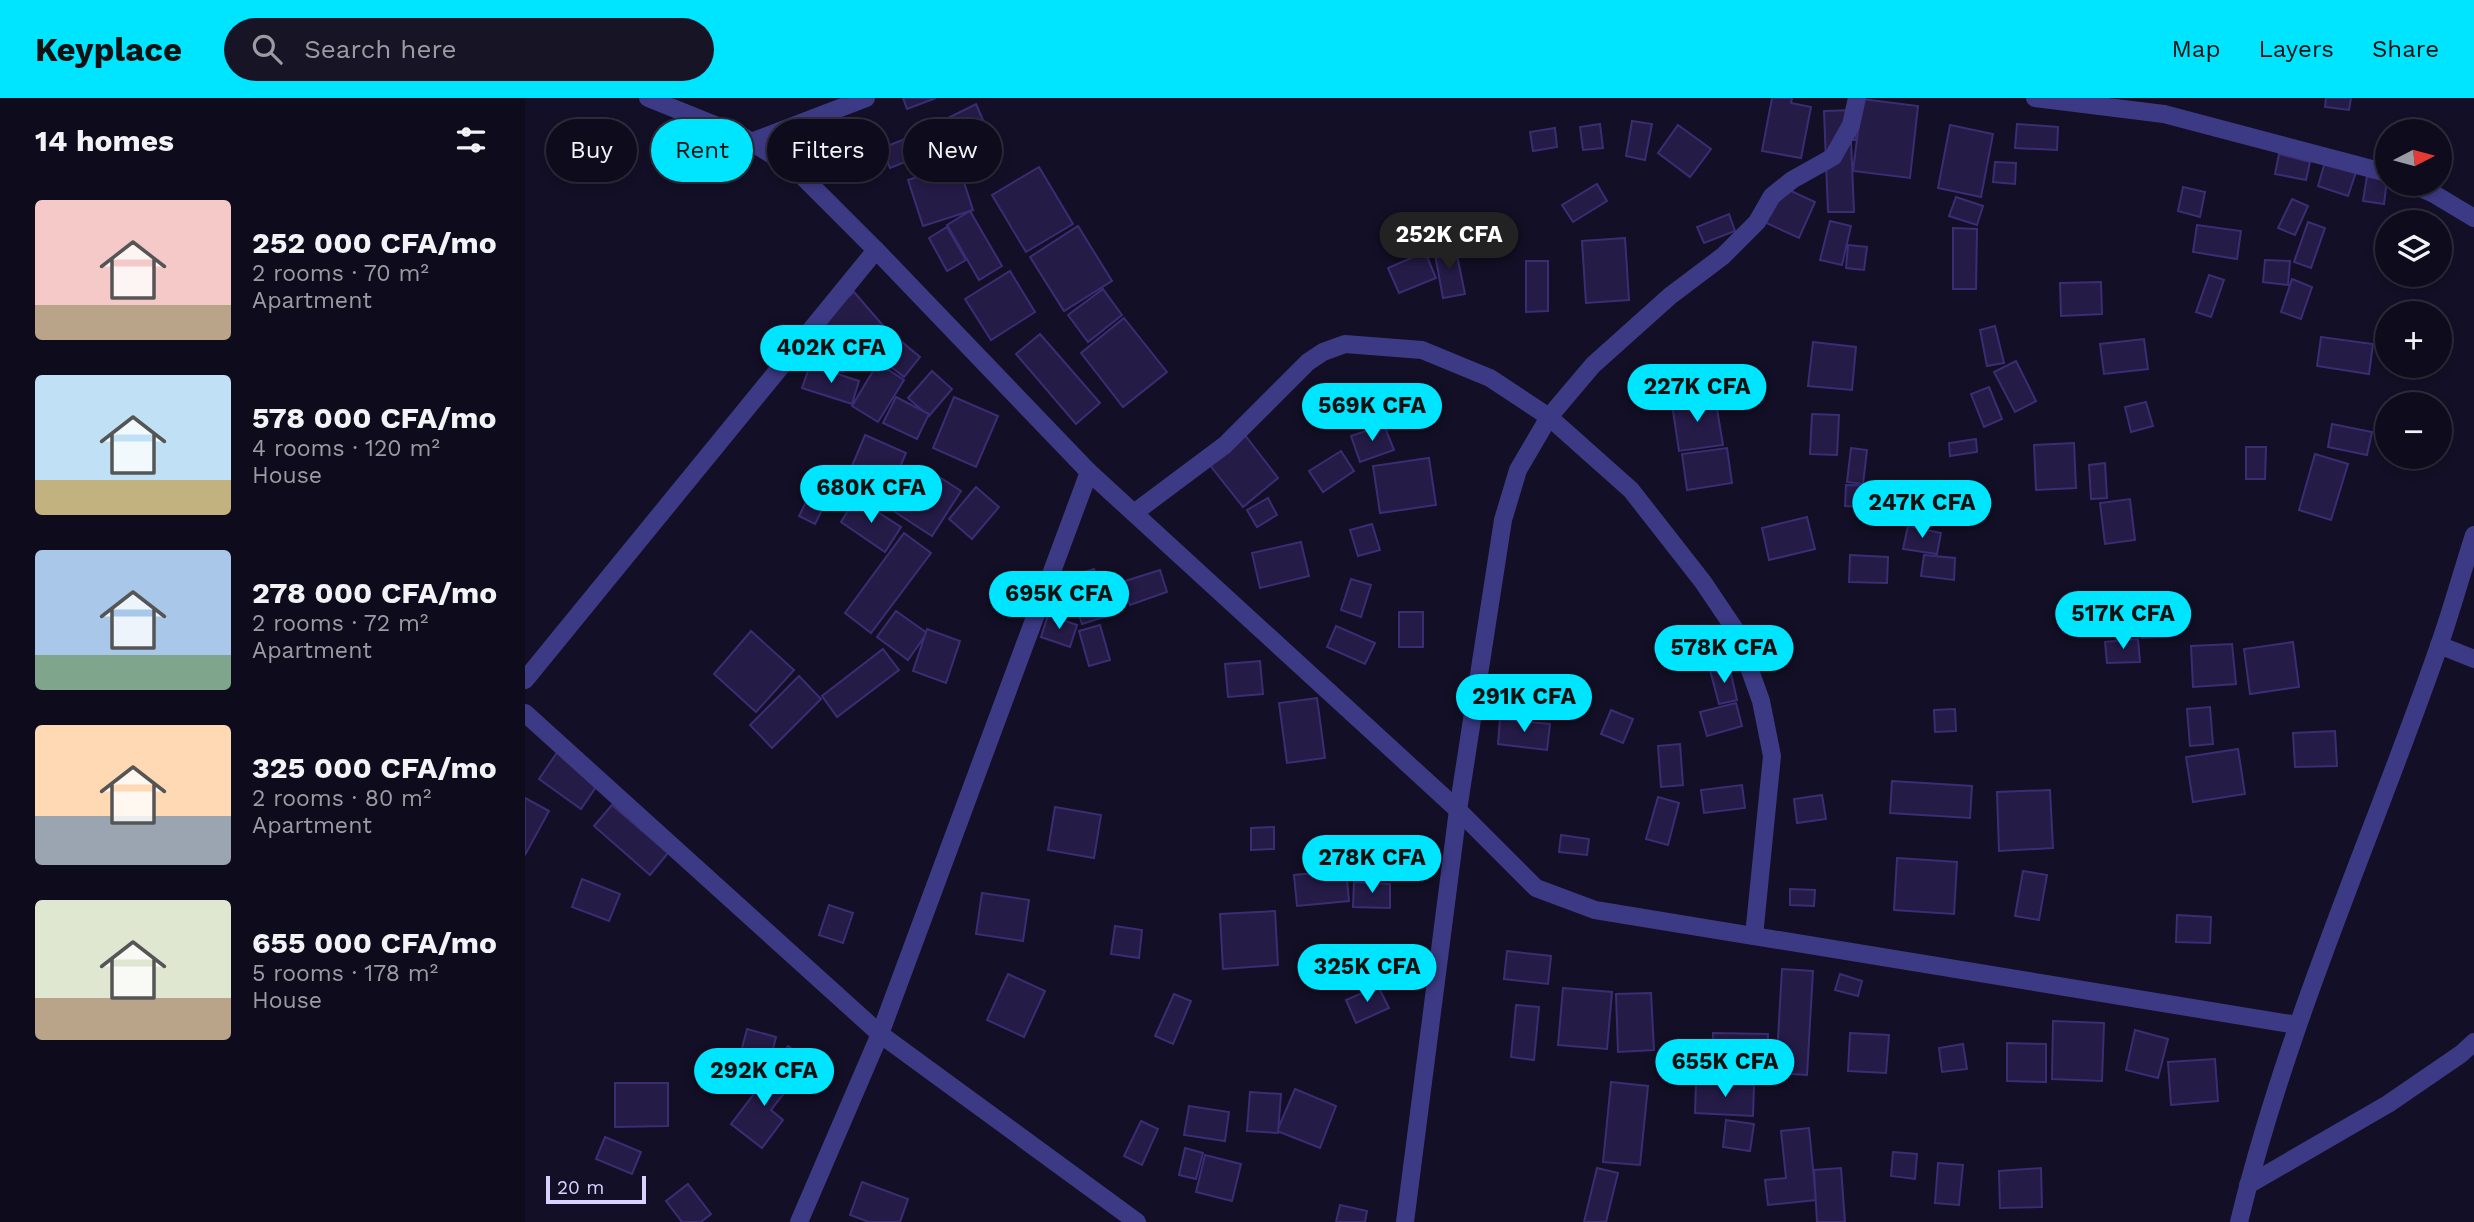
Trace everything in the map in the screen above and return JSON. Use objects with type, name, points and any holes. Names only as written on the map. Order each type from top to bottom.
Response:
[{"type":"street","points":[[753,141],[866,98]]},
{"type":"street","points":[[1405,1222],[1458,810],[1503,520],[1518,470],[1549,417],[1593,365],[1670,296],[1723,256],[1757,222],[1772,196],[1792,180],[1833,157],[1851,125],[1857,98]]},
{"type":"street","points":[[2035,98],[2164,114],[2375,170]]},
{"type":"street","points":[[658,100],[703,119]]},
{"type":"street","points":[[753,143],[795,169],[1089,472],[1458,810],[1537,888],[1595,910],[2297,1026]]},
{"type":"street","points":[[2437,196],[2474,218]]},
{"type":"street","points":[[525,680],[876,250]]},
{"type":"street","points":[[1134,513],[1225,445],[1308,362],[1323,352],[1345,344],[1422,351],[1490,378],[1549,417],[1631,490],[1703,582],[1736,631],[1761,701],[1772,756],[1754,936]]},
{"type":"street","points":[[799,1222],[880,1034],[1089,472]]},
{"type":"street","points":[[2239,1222],[2297,1026],[2439,645],[2474,535]]},
{"type":"street","points":[[2439,645],[2474,659]]},
{"type":"street","points":[[525,713],[880,1034],[1137,1222]]},
{"type":"street","points":[[2248,1185],[2388,1104],[2461,1054],[2474,1042]]},
{"type":"building","points":[[903,98],[936,98],[907,109]]},
{"type":"building","points":[[1772,98],[1792,98],[1791,103],[1811,107],[1801,158],[1762,151]]},
{"type":"building","points":[[2326,98],[2351,98],[2349,110],[2325,107]]},
{"type":"building","points":[[1862,99],[1918,106],[1910,178],[1853,171]]},
{"type":"building","points":[[976,104],[983,119],[949,119]]},
{"type":"building","points":[[1855,110],[1856,140],[1851,140],[1854,212],[1828,212],[1824,111]]},
{"type":"building","points":[[1632,121],[1652,124],[1645,160],[1626,156]]},
{"type":"building","points":[[1600,124],[1603,148],[1583,150],[1580,127]]},
{"type":"building","points":[[2017,124],[2058,127],[2057,150],[2015,148]]},
{"type":"building","points":[[1678,125],[1711,149],[1690,177],[1658,153]]},
{"type":"building","points":[[1950,125],[1993,134],[1981,197],[1938,188]]},
{"type":"building","points":[[1555,128],[1557,147],[1533,151],[1530,132]]},
{"type":"building","points":[[903,140],[903,163],[890,168],[889,166],[889,145]]},
{"type":"building","points":[[2279,154],[2310,162],[2306,180],[2275,174]]},
{"type":"building","points":[[1995,162],[2016,163],[2015,184],[1993,182]]},
{"type":"building","points":[[2325,162],[2356,172],[2348,196],[2318,186]]},
{"type":"building","points":[[1039,167],[1073,224],[1026,252],[992,195]]},
{"type":"building","points":[[2367,176],[2375,177],[2375,196],[2385,196],[2384,204],[2363,201]]},
{"type":"building","points":[[909,182],[964,182],[973,210],[923,226]]},
{"type":"building","points":[[1597,184],[1607,201],[1573,222],[1562,205]]},
{"type":"building","points":[[1778,185],[1815,202],[1799,238],[1762,221]]},
{"type":"building","points":[[2183,187],[2205,192],[2200,217],[2178,211]]},
{"type":"building","points":[[1956,197],[1983,206],[1977,225],[1949,216]]},
{"type":"building","points":[[2292,199],[2308,206],[2295,235],[2278,228]]},
{"type":"building","points":[[970,211],[1002,266],[979,280],[947,225]]},
{"type":"building","points":[[1729,214],[1735,231],[1704,243],[1697,227]]},
{"type":"building","points":[[1830,221],[1851,226],[1842,265],[1820,260]]},
{"type":"building","points":[[2308,222],[2325,228],[2311,268],[2294,262]]},
{"type":"building","points":[[2197,225],[2241,231],[2237,259],[2193,252]]},
{"type":"building","points":[[1078,226],[1112,281],[1064,311],[1030,257]]},
{"type":"building","points":[[947,227],[966,260],[947,271],[929,238]]},
{"type":"building","points":[[1953,228],[1977,229],[1976,289],[1953,289]]},
{"type":"building","points":[[1625,238],[1629,300],[1586,303],[1582,241]]},
{"type":"building","points":[[1455,245],[1465,294],[1443,298],[1434,249]]},
{"type":"building","points":[[1848,245],[1867,247],[1864,270],[1846,268]]},
{"type":"building","points":[[1425,252],[1436,278],[1399,293],[1388,268]]},
{"type":"building","points":[[2265,260],[2290,261],[2288,285],[2263,282]]},
{"type":"building","points":[[1526,261],[1548,261],[1548,311],[1526,312]]},
{"type":"building","points":[[1010,271],[1035,312],[991,340],[965,299]]},
{"type":"building","points":[[2209,275],[2224,280],[2211,317],[2196,312]]},
{"type":"building","points":[[2292,279],[2312,287],[2301,319],[2281,312]]},
{"type":"building","points":[[2101,282],[2102,314],[2061,316],[2060,283]]},
{"type":"building","points":[[1103,289],[1122,315],[1088,342],[1068,315]]},
{"type":"building","points":[[854,292],[892,336],[861,364],[822,320]]},
{"type":"building","points":[[1124,318],[1167,372],[1123,407],[1081,353]]},
{"type":"building","points":[[1995,326],[2004,363],[1987,366],[1980,330]]},
{"type":"building","points":[[1040,334],[1100,403],[1076,424],[1016,354]]},
{"type":"building","points":[[896,337],[920,357],[904,377],[879,357]]},
{"type":"building","points":[[2321,337],[2373,344],[2369,374],[2317,366]]},
{"type":"building","points":[[2144,339],[2148,369],[2104,374],[2100,344]]},
{"type":"building","points":[[823,342],[850,351],[843,372],[816,363]]},
{"type":"building","points":[[1813,342],[1856,347],[1852,390],[1808,386]]},
{"type":"building","points":[[2016,361],[2036,401],[2015,412],[1994,372]]},
{"type":"building","points":[[878,363],[904,380],[878,422],[852,406]]},
{"type":"building","points":[[810,365],[859,381],[852,404],[802,388]]},
{"type":"building","points":[[932,371],[952,389],[929,416],[908,398]]},
{"type":"building","points":[[1989,387],[2002,419],[1984,427],[1971,394]]},
{"type":"building","points":[[896,397],[929,414],[917,439],[883,423]]},
{"type":"building","points":[[954,397],[998,416],[976,467],[933,448]]},
{"type":"building","points":[[1715,397],[1723,445],[1679,451],[1672,404]]},
{"type":"building","points":[[2146,402],[2153,426],[2131,432],[2125,407]]},
{"type":"building","points":[[1812,414],[1839,415],[1837,455],[1810,454]]},
{"type":"building","points":[[2332,424],[2372,432],[2367,455],[2328,447]]},
{"type":"building","points":[[1384,425],[1394,450],[1360,462],[1351,436]]},
{"type":"building","points":[[1241,430],[1278,478],[1243,507],[1205,459]]},
{"type":"building","points":[[865,435],[906,453],[885,502],[844,485]]},
{"type":"building","points":[[1976,439],[1977,452],[1950,456],[1949,443]]},
{"type":"building","points":[[2074,443],[2076,488],[2036,490],[2034,445]]},
{"type":"building","points":[[2246,447],[2266,447],[2265,479],[2246,479]]},
{"type":"building","points":[[1727,448],[1732,483],[1687,490],[1682,454]]},
{"type":"building","points":[[1851,448],[1867,450],[1863,484],[1847,482]]},
{"type":"building","points":[[1341,451],[1354,471],[1323,492],[1309,471]]},
{"type":"building","points":[[2315,454],[2348,464],[2331,520],[2299,510]]},
{"type":"building","points":[[1429,458],[1436,505],[1380,513],[1373,466]]},
{"type":"building","points":[[2105,463],[2107,498],[2091,499],[2089,465]]},
{"type":"building","points":[[924,467],[961,491],[932,536],[895,512]]},
{"type":"building","points":[[817,480],[833,488],[815,524],[799,516]]},
{"type":"building","points":[[1846,485],[1880,486],[1879,508],[1845,506]]},
{"type":"building","points":[[976,487],[999,507],[972,539],[949,519]]},
{"type":"building","points":[[856,498],[901,527],[885,552],[841,522]]},
{"type":"building","points":[[1268,498],[1277,515],[1257,527],[1247,510]]},
{"type":"building","points":[[2130,499],[2135,540],[2105,544],[2100,503]]},
{"type":"building","points":[[1807,517],[1815,549],[1769,560],[1762,528]]},
{"type":"building","points":[[1372,524],[1380,550],[1358,556],[1350,530]]},
{"type":"building","points":[[1908,526],[1941,533],[1937,554],[1903,549]]},
{"type":"building","points":[[904,533],[931,553],[871,633],[845,613]]},
{"type":"building","points":[[1301,542],[1309,576],[1260,588],[1252,553]]},
{"type":"building","points":[[1850,555],[1888,557],[1887,583],[1849,582]]},
{"type":"building","points":[[1924,555],[1955,558],[1954,580],[1921,576]]},
{"type":"building","points":[[1094,569],[1110,615],[1082,624],[1067,578]]},
{"type":"building","points":[[1160,570],[1167,592],[1130,605],[1122,582]]},
{"type":"building","points":[[1351,579],[1371,585],[1361,617],[1341,610]]},
{"type":"building","points":[[2168,596],[2171,636],[2142,638],[2138,597]]},
{"type":"building","points":[[896,611],[927,633],[908,660],[877,637]]},
{"type":"building","points":[[1399,612],[1423,612],[1423,647],[1399,647]]},
{"type":"building","points":[[1048,615],[1077,625],[1070,647],[1041,637]]},
{"type":"building","points":[[1100,625],[1110,660],[1089,666],[1079,631]]},
{"type":"building","points":[[1336,626],[1375,643],[1365,664],[1327,647]]},
{"type":"building","points":[[927,629],[960,641],[946,683],[913,671]]},
{"type":"building","points":[[751,631],[794,670],[756,712],[714,674]]},
{"type":"building","points":[[2138,639],[2140,662],[2107,663],[2105,642]]},
{"type":"building","points":[[2293,642],[2299,687],[2250,694],[2244,649]]},
{"type":"building","points":[[2232,644],[2236,684],[2193,687],[2191,646]]},
{"type":"building","points":[[883,649],[899,670],[837,717],[822,696]]},
{"type":"building","points":[[1260,661],[1263,694],[1228,697],[1225,664]]},
{"type":"building","points":[[1729,665],[1737,700],[1719,704],[1710,670]]},
{"type":"building","points":[[799,676],[821,699],[772,748],[750,725]]},
{"type":"building","points":[[1317,698],[1325,758],[1287,763],[1279,703]]},
{"type":"building","points":[[1736,703],[1742,726],[1707,736],[1700,712]]},
{"type":"building","points":[[2210,707],[2213,744],[2190,746],[2187,709]]},
{"type":"building","points":[[1955,709],[1956,731],[1935,732],[1934,710]]},
{"type":"building","points":[[1611,710],[1633,719],[1623,743],[1601,734]]},
{"type":"building","points":[[1500,719],[1550,724],[1547,750],[1498,744]]},
{"type":"building","points":[[2335,731],[2337,766],[2295,767],[2293,733]]},
{"type":"building","points":[[1680,744],[1683,785],[1661,787],[1658,746]]},
{"type":"building","points":[[2238,749],[2245,794],[2193,802],[2186,757]]},
{"type":"building","points":[[558,751],[600,781],[581,809],[539,779]]},
{"type":"building","points":[[1892,781],[1972,786],[1970,818],[1890,813]]},
{"type":"building","points":[[1742,785],[1745,808],[1704,813],[1701,790]]},
{"type":"building","points":[[2050,790],[2053,848],[1999,851],[1997,792]]},
{"type":"building","points":[[1822,795],[1826,819],[1797,823],[1794,799]]},
{"type":"building","points":[[1658,797],[1679,803],[1668,845],[1646,839]]},
{"type":"building","points":[[525,798],[549,811],[525,855]]},
{"type":"building","points":[[612,805],[668,853],[650,875],[594,826]]},
{"type":"building","points":[[1055,807],[1101,815],[1094,858],[1048,850]]},
{"type":"building","points":[[1274,827],[1274,849],[1251,850],[1251,828]]},
{"type":"building","points":[[1561,835],[1589,839],[1587,855],[1559,852]]},
{"type":"building","points":[[1897,858],[1957,862],[1954,914],[1894,910]]},
{"type":"building","points":[[1346,870],[1349,901],[1297,906],[1294,875]]},
{"type":"building","points":[[2023,871],[2047,875],[2039,920],[2015,916]]},
{"type":"building","points":[[582,879],[620,894],[609,921],[572,907]]},
{"type":"building","points":[[1354,882],[1390,884],[1390,908],[1353,907]]},
{"type":"building","points":[[1790,889],[1815,890],[1814,906],[1790,905]]},
{"type":"building","points":[[982,893],[1029,900],[1023,941],[976,934]]},
{"type":"building","points":[[829,905],[853,913],[843,943],[819,935]]},
{"type":"building","points":[[1275,911],[1278,965],[1223,969],[1220,914]]},
{"type":"building","points":[[2177,915],[2211,917],[2210,943],[2176,942]]},
{"type":"building","points":[[1115,926],[1142,930],[1139,958],[1111,954]]},
{"type":"building","points":[[1507,951],[1551,956],[1548,984],[1504,979]]},
{"type":"building","points":[[1782,969],[1813,971],[1807,1075],[1776,1073]]},
{"type":"building","points":[[1008,974],[1045,991],[1024,1037],[987,1020]]},
{"type":"building","points":[[1840,974],[1862,981],[1858,996],[1835,990]]},
{"type":"building","points":[[1378,986],[1389,1008],[1356,1023],[1346,1000]]},
{"type":"building","points":[[1563,988],[1612,992],[1607,1049],[1558,1045]]},
{"type":"building","points":[[1651,993],[1654,1050],[1618,1052],[1616,994]]},
{"type":"building","points":[[1174,994],[1191,1001],[1173,1044],[1155,1036]]},
{"type":"building","points":[[1516,1005],[1539,1007],[1534,1060],[1511,1057]]},
{"type":"building","points":[[2053,1021],[2104,1023],[2102,1081],[2052,1079]]},
{"type":"building","points":[[747,1029],[776,1037],[767,1074],[737,1067]]},
{"type":"building","points":[[2135,1030],[2168,1039],[2158,1078],[2126,1070]]},
{"type":"building","points":[[1713,1033],[1768,1034],[1767,1082],[1712,1080]]},
{"type":"building","points":[[1850,1033],[1889,1035],[1886,1073],[1848,1071]]},
{"type":"building","points":[[2007,1043],[2046,1044],[2046,1082],[2007,1081]]},
{"type":"building","points":[[1963,1044],[1967,1069],[1942,1072],[1939,1048]]},
{"type":"building","points":[[788,1046],[815,1064],[803,1082],[776,1063]]},
{"type":"building","points":[[2215,1059],[2218,1101],[2171,1105],[2168,1062]]},
{"type":"building","points":[[776,1065],[795,1079],[771,1110],[783,1120],[762,1148],[731,1124]]},
{"type":"building","points":[[1611,1082],[1648,1086],[1640,1165],[1603,1162]]},
{"type":"building","points":[[615,1083],[668,1083],[668,1126],[615,1127]]},
{"type":"building","points":[[1696,1083],[1754,1085],[1753,1116],[1695,1113]]},
{"type":"building","points":[[1295,1089],[1336,1106],[1320,1148],[1277,1131]]},
{"type":"building","points":[[1250,1092],[1281,1094],[1278,1133],[1247,1131]]},
{"type":"building","points":[[1189,1106],[1229,1112],[1225,1141],[1184,1135]]},
{"type":"building","points":[[1726,1120],[1754,1124],[1750,1151],[1723,1147]]},
{"type":"building","points":[[1141,1121],[1158,1129],[1142,1165],[1124,1156]]},
{"type":"building","points":[[1809,1128],[1816,1200],[1768,1205],[1765,1180],[1786,1178],[1781,1131]]},
{"type":"building","points":[[605,1137],[641,1152],[632,1174],[596,1159]]},
{"type":"building","points":[[1185,1148],[1203,1153],[1196,1179],[1179,1175]]},
{"type":"building","points":[[1893,1152],[1917,1154],[1915,1179],[1891,1176]]},
{"type":"building","points":[[1205,1155],[1241,1164],[1232,1201],[1196,1192]]},
{"type":"building","points":[[1938,1163],[1963,1165],[1959,1205],[1935,1203]]},
{"type":"building","points":[[1597,1168],[1618,1173],[1606,1222],[1584,1222]]},
{"type":"building","points":[[1841,1168],[1845,1222],[1817,1222],[1814,1170]]},
{"type":"building","points":[[2041,1168],[2042,1207],[2000,1208],[1999,1171]]},
{"type":"building","points":[[862,1182],[908,1199],[900,1222],[869,1222],[850,1215]]},
{"type":"building","points":[[688,1184],[711,1214],[701,1222],[682,1222],[666,1201]]},
{"type":"building","points":[[1340,1205],[1367,1211],[1365,1222],[1336,1222]]}]
